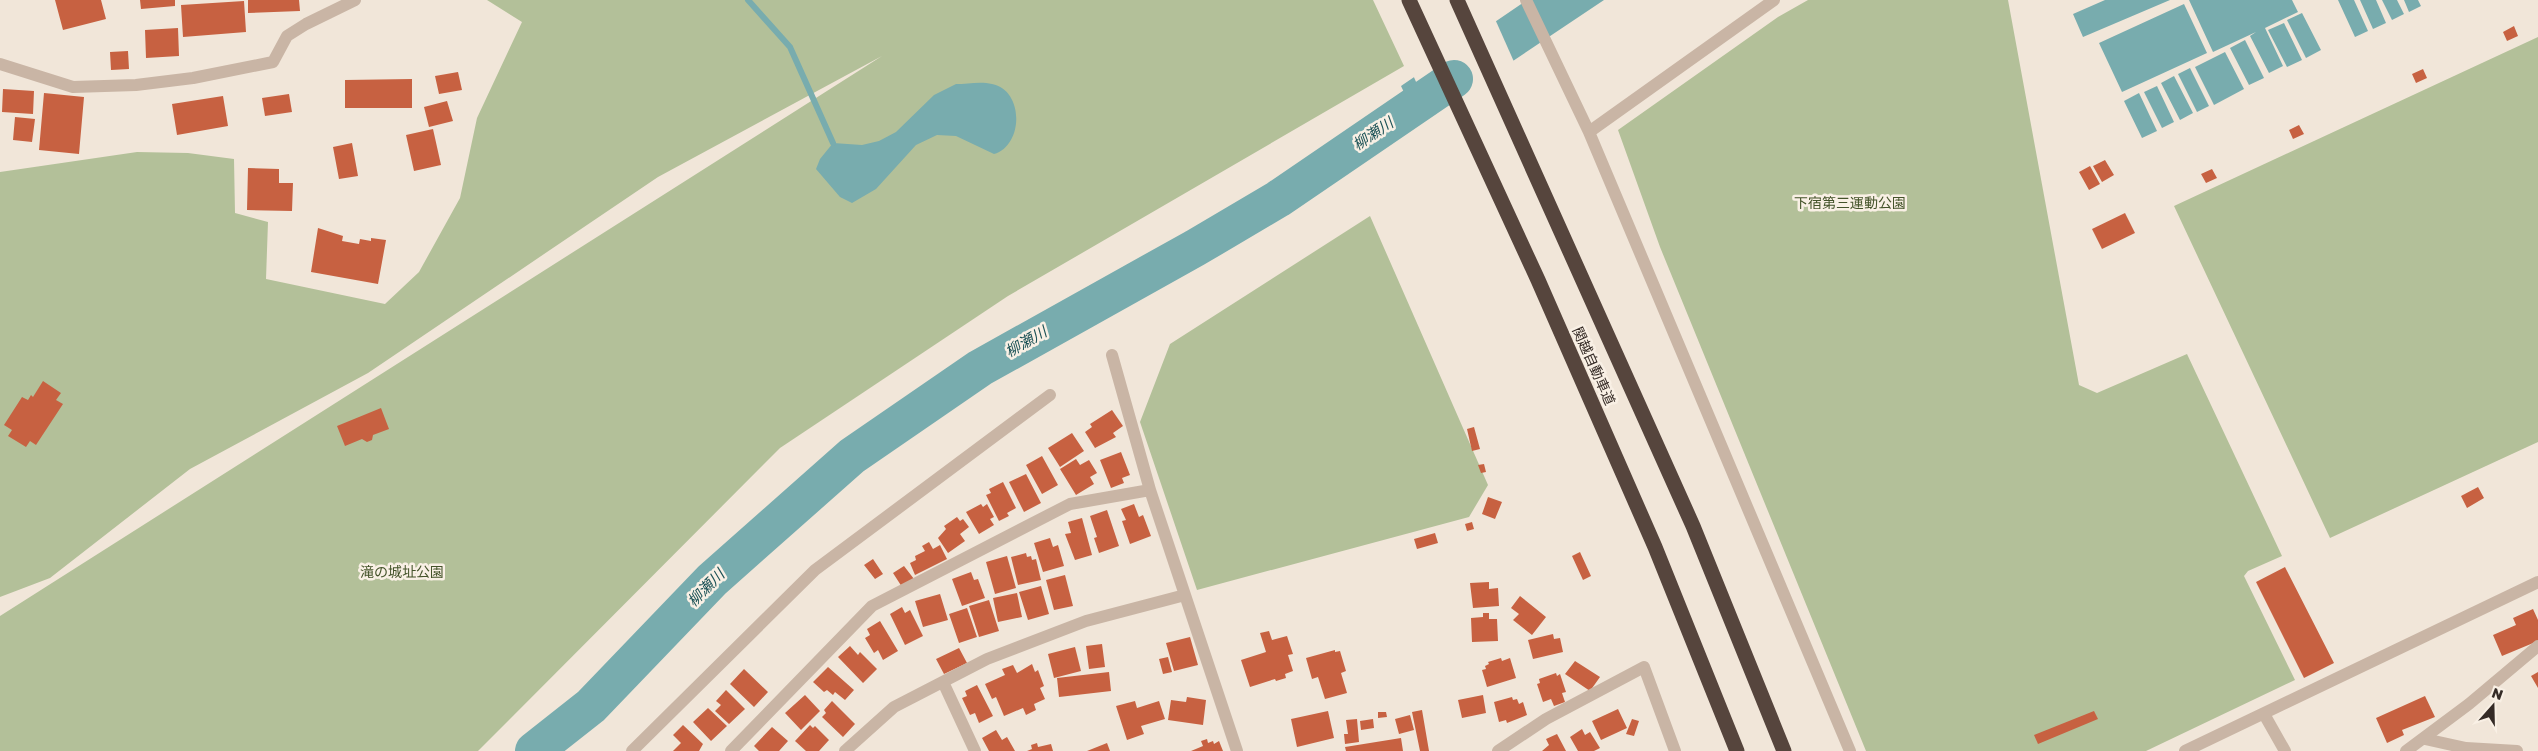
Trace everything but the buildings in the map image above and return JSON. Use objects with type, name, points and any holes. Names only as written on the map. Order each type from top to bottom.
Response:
[{"type":"highway","name":"関越自動車道","points":[[1409,0],[1538,280],[1655,547],[1737,751]]},
{"type":"highway","name":"関越自動車道","points":[[1457,0],[1693,526],[1784,751]]},
{"type":"street","points":[[0,64],[73,87],[136,84],[193,78],[273,62],[287,36],[355,0]]},
{"type":"street","points":[[1526,0],[1588,132],[1850,751]]},
{"type":"street","points":[[1588,132],[1774,0]]},
{"type":"street","points":[[1112,355],[1150,490],[1237,751]]},
{"type":"street","points":[[632,751],[815,570],[1050,395]]},
{"type":"street","points":[[732,751],[872,606],[1070,504],[1150,490]]},
{"type":"street","points":[[2185,751],[2538,582]]},
{"type":"street","points":[[845,751],[894,707],[987,659],[1086,621],[1185,595]]},
{"type":"street","points":[[2406,751],[2425,739],[2538,646]]},
{"type":"street","points":[[1498,751],[1546,719],[1644,667],[1675,751]]},
{"type":"street","points":[[943,682],[975,751]]},
{"type":"street","points":[[2264,714],[2285,751]]},
{"type":"street","points":[[2425,739],[2466,748],[2517,751]]},
{"type":"green space","name":"滝の城址公園","points":[[487,0],[1373,0],[1404,66],[1008,296],[780,448],[478,751],[0,751],[0,616],[882,56],[658,177],[368,373],[190,469],[50,578],[0,597],[0,172],[137,152],[188,153],[234,159],[235,213],[268,222],[266,279],[385,304],[419,272],[460,198],[477,118],[522,22]]},
{"type":"green space","name":"下宿第三運動公園","points":[[1808,0],[2008,0],[2079,385],[2097,393],[2187,354],[2282,556],[2248,571],[2244,576],[2295,680],[2146,751],[1866,751],[1660,247],[1618,130],[1778,17]]},
{"type":"green space","points":[[2538,37],[2538,442],[2330,538],[2174,206]]},
{"type":"green space","points":[[1370,216],[1488,485],[1469,517],[1197,590],[1140,422],[1170,344]]},
{"type":"water","points":[[1527,0],[1604,0],[1419,124],[1401,86]]},
{"type":"water","points":[[2105,0],[2170,0],[2083,37],[2073,14]]},
{"type":"water","points":[[2189,0],[2292,0],[2298,12],[2265,28],[2283,66],[2269,73],[2250,36],[2256,32],[2213,52]]},
{"type":"water","points":[[2338,0],[2354,0],[2368,31],[2355,37]]},
{"type":"water","points":[[2360,0],[2376,0],[2386,23],[2373,29]]},
{"type":"water","points":[[2382,0],[2397,0],[2404,14],[2392,20]]},
{"type":"water","points":[[2404,0],[2418,0],[2421,6],[2409,12]]},
{"type":"water","points":[[2184,4],[2207,53],[2122,92],[2099,43]]},
{"type":"water","points":[[2302,13],[2321,50],[2306,58],[2287,20]]},
{"type":"water","points":[[2284,23],[2302,60],[2287,67],[2268,30]]},
{"type":"water","points":[[2245,40],[2264,78],[2249,85],[2230,48]]},
{"type":"water","points":[[2225,52],[2244,89],[2214,105],[2195,67]]},
{"type":"water","points":[[2190,68],[2209,106],[2197,112],[2178,74]]},
{"type":"water","points":[[2174,76],[2193,113],[2180,120],[2161,83]]},
{"type":"water","points":[[988,83],[1003,88],[1010,96],[1015,106],[1015,129],[1011,140],[1004,149],[994,154],[956,136],[937,135],[916,145],[876,189],[852,203],[840,197],[816,169],[820,159],[833,143],[862,145],[879,141],[896,132],[934,95],[956,84]]},
{"type":"water","points":[[2157,86],[2174,122],[2162,128],[2144,92]]},
{"type":"water","points":[[2139,93],[2157,131],[2142,138],[2124,101]]},
{"type":"pier","points":[[1495,19],[1515,64],[1432,118],[1413,75]]},
{"type":"waterway","points":[[748,0],[790,47],[833,143]]},
{"type":"waterway","name":"柳瀬川","points":[[534,751],[591,706],[712,580],[852,456],[980,368],[1195,248],[1278,199],[1454,79]]}]
